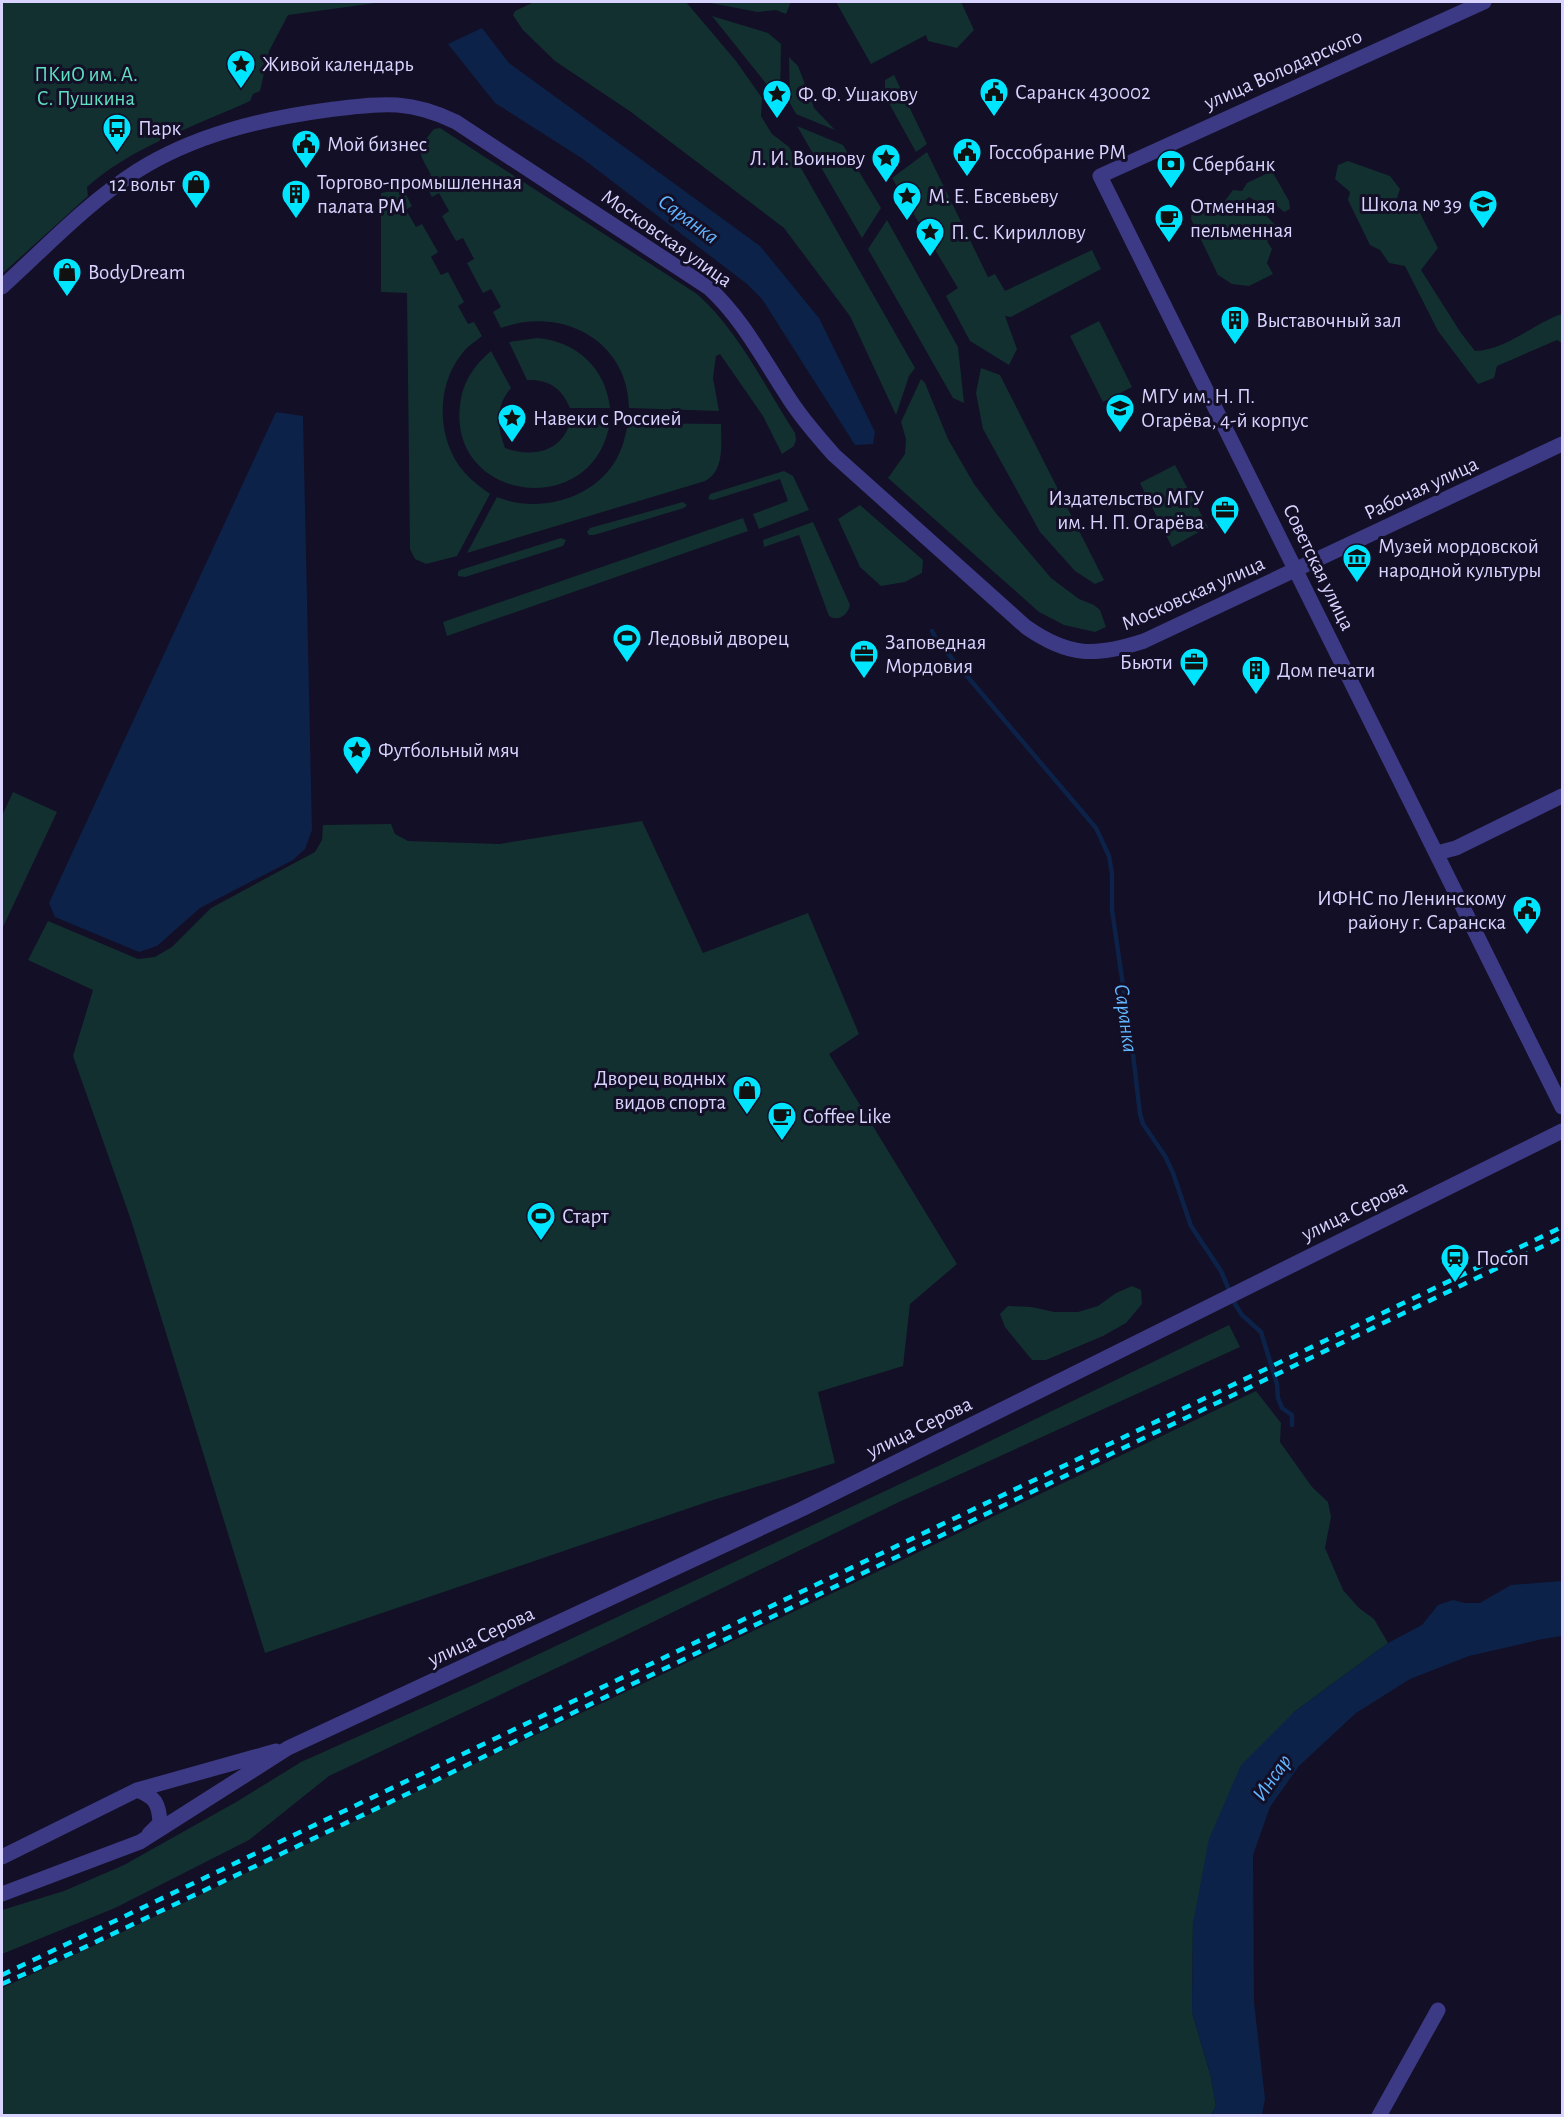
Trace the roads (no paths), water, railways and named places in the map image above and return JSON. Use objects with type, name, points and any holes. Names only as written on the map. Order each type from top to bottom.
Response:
[{"type":"street","name":"улица Володарского","points":[[1100,176],[1484,2]]},
{"type":"street","name":"Московская улица","points":[[2,287],[116,186],[164,156],[199,140],[264,120],[319,111],[383,104],[418,107],[436,112],[456,122],[709,288],[735,314],[791,402],[811,430],[834,455],[1026,627],[1046,641],[1082,651],[1102,652],[1121,648],[1144,641],[1296,569]]},
{"type":"street","name":"Советская улица","points":[[1100,176],[1562,1105]]},
{"type":"street","name":"Рабочая улица","points":[[1296,569],[1563,444]]},
{"type":"street","points":[[1437,853],[1456,848],[1563,796]]},
{"type":"street","name":"улица Серова","points":[[2,1894],[140,1842],[288,1748],[802,1509],[1563,1131]]},
{"type":"street","name":"улица Серова","points":[[2,1857],[137,1790],[238,1760],[288,1748]]},
{"type":"street","points":[[137,1790],[151,1796],[159,1809],[160,1823],[140,1842]]},
{"type":"street","points":[[1379,2115],[1438,2010]]},
{"type":"water","points":[[482,28],[509,63],[760,246],[819,318],[875,432],[873,444],[855,445],[762,299],[747,284],[583,159],[495,103],[448,44]]},
{"type":"water","points":[[276,412],[303,416],[312,830],[305,849],[293,860],[200,908],[157,946],[139,952],[55,917],[49,903]]},
{"type":"water","name":"Инсар","points":[[1562,1581],[1562,1636],[1469,1656],[1410,1679],[1356,1713],[1299,1766],[1270,1807],[1253,1855],[1254,2002],[1265,2099],[1262,2115],[1211,2115],[1216,2106],[1211,2077],[1192,2012],[1193,1923],[1209,1839],[1241,1765],[1294,1712],[1388,1643],[1422,1625],[1438,1605],[1453,1600],[1480,1603],[1511,1585]]},
{"type":"waterway","name":"Саранка","points":[[932,631],[938,642],[1096,828],[1109,856],[1112,874],[1112,910],[1143,1124],[1165,1156],[1191,1226],[1221,1271],[1235,1304],[1242,1315],[1261,1332],[1277,1384],[1278,1398],[1282,1408],[1292,1415],[1292,1425]]},
{"type":"railway","points":[[2,1975],[1562,1227]]},
{"type":"railway","points":[[2,1984],[83,1948],[426,1785],[1562,1237]]},
{"type":"place","name":"Живой календарь","points":[[241,90]]},
{"type":"place","name":"Саранск 430002","points":[[994,118]]},
{"type":"place","name":"Ф. Ф. Ушакову","points":[[777,120]]},
{"type":"place","name":"Парк","points":[[117,154]]},
{"type":"place","name":"Мой бизнес","points":[[306,170]]},
{"type":"place","name":"Госсобрание РМ","points":[[967,178]]},
{"type":"place","name":"Л. И. Воинову","points":[[886,184]]},
{"type":"place","name":"Сбербанк","points":[[1171,190]]},
{"type":"place","name":"12 вольт","points":[[196,210]]},
{"type":"place","name":"Торгово-промышленная палата РМ","points":[[296,220]]},
{"type":"place","name":"М. Е. Евсевьеву","points":[[907,222]]},
{"type":"place","name":"Школа № 39","points":[[1483,230]]},
{"type":"place","name":"Отменная пельменная","points":[[1169,244]]},
{"type":"place","name":"П. С. Кириллову","points":[[930,258]]},
{"type":"place","name":"BodyDream","points":[[67,298]]},
{"type":"place","name":"Выставочный зал","points":[[1235,346]]},
{"type":"place","name":"МГУ им. Н. П. Огарёва, 4-й корпус","points":[[1120,434]]},
{"type":"place","name":"Навеки с Россией","points":[[512,444]]},
{"type":"place","name":"Издательство МГУ им. Н. П. Огарёва","points":[[1225,536]]},
{"type":"place","name":"Музей мордовской народной культуры","points":[[1357,584]]},
{"type":"place","name":"Ледовый дворец","points":[[627,664]]},
{"type":"place","name":"Заповедная Мордовия","points":[[864,680]]},
{"type":"place","name":"Бьюти","points":[[1194,688]]},
{"type":"place","name":"Дом печати","points":[[1256,696]]},
{"type":"place","name":"Футбольный мяч","points":[[357,776]]},
{"type":"place","name":"ИФНС по Ленинскому району г. Саранска","points":[[1527,936]]},
{"type":"place","name":"Дворец водных видов спорта","points":[[747,1116]]},
{"type":"place","name":"Coffee Like","points":[[782,1142]]},
{"type":"place","name":"Старт","points":[[541,1242]]},
{"type":"place","name":"Посоп","points":[[1455,1284]]},
{"type":"park label","name":"ПКиО им. А. С. Пушкина","points":[[86,86]]}]
